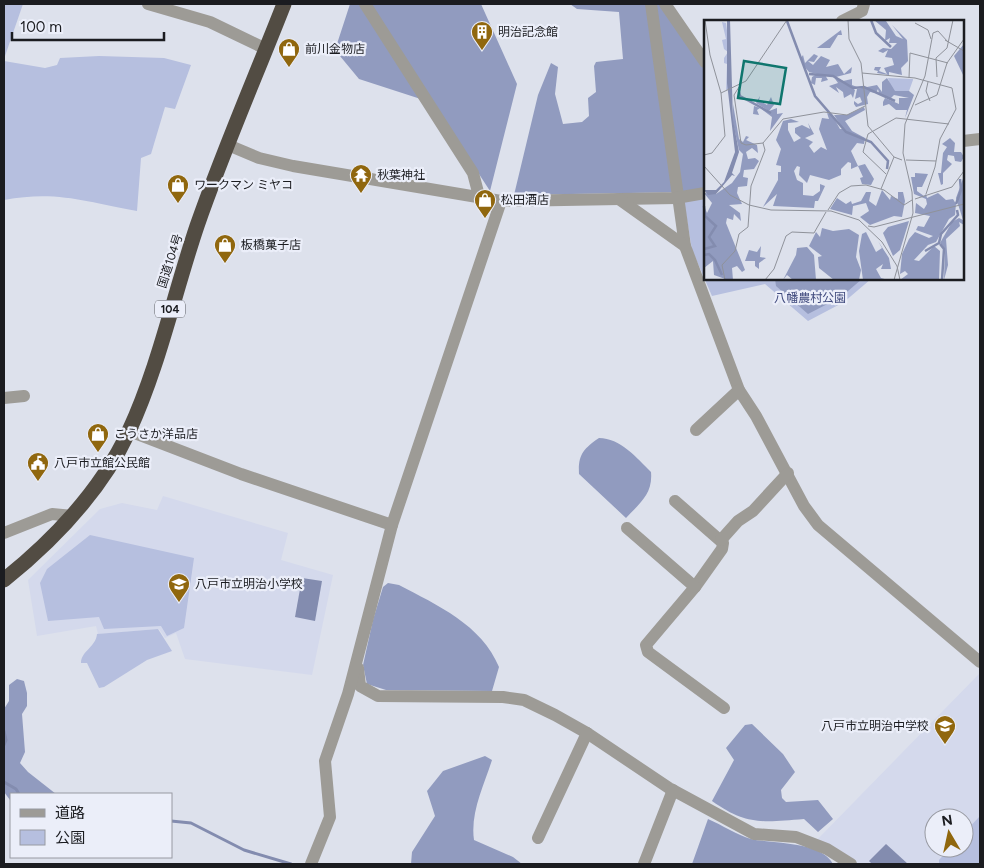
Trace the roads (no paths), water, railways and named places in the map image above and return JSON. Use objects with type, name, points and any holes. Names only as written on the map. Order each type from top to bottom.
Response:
[{"type":"highway","name":"国道104号","points":[[4,580],[37,552],[73,516],[98,483],[129,431],[149,381],[198,224],[284,4]]},
{"type":"street","points":[[148,4],[210,22],[266,49]]},
{"type":"street","points":[[365,4],[473,173],[480,196]]},
{"type":"street","points":[[651,4],[684,246],[739,390],[788,474],[804,506],[818,525],[980,662]]},
{"type":"street","points":[[665,4],[704,61]]},
{"type":"street","points":[[844,20],[860,13]]},
{"type":"street","points":[[964,141],[980,139]]},
{"type":"street","points":[[228,144],[259,158],[293,166],[501,201],[676,198],[704,192]]},
{"type":"street","points":[[619,200],[684,246]]},
{"type":"street","points":[[311,864],[330,818],[331,809],[325,761],[357,662],[392,525],[501,201]]},
{"type":"street","points":[[696,430],[739,390]]},
{"type":"street","points":[[4,398],[24,396]]},
{"type":"street","points":[[129,431],[241,474],[392,525]]},
{"type":"street","points":[[722,540],[738,521],[753,511],[788,474]]},
{"type":"street","points":[[675,501],[724,543],[722,549],[696,587],[646,645],[648,652],[724,708]]},
{"type":"street","points":[[4,533],[52,514],[73,516]]},
{"type":"street","points":[[627,528],[696,587]]},
{"type":"street","points":[[357,662],[360,686],[378,696],[516,697],[534,704],[587,733],[673,790],[754,834],[796,837],[827,849],[851,864]]},
{"type":"street","points":[[538,838],[587,733]]},
{"type":"street","points":[[644,864],[673,790]]},
{"type":"waterway","points":[[4,731],[6,740],[4,745]]},
{"type":"waterway","points":[[4,782],[16,789],[18,793]]},
{"type":"waterway","points":[[172,821],[191,823],[244,850],[291,864]]},
{"type":"place","name":"明治記念館","points":[[482,51]]},
{"type":"place","name":"前川金物店","points":[[289,68]]},
{"type":"place","name":"秋葉神社","points":[[361,194]]},
{"type":"place","name":"ワークマン ミヤコ","points":[[178,204]]},
{"type":"place","name":"松田酒店","points":[[485,219]]},
{"type":"place","name":"板橋菓子店","points":[[225,264]]},
{"type":"place","name":"こうさか洋品店","points":[[98,453]]},
{"type":"place","name":"八戸市立館公民館","points":[[38,482]]},
{"type":"place","name":"八戸市立明治小学校","points":[[179,603]]},
{"type":"place","name":"八戸市立明治中学校","points":[[945,745]]},
{"type":"park label","name":"八幡農村公園","points":[[810,298]]}]
